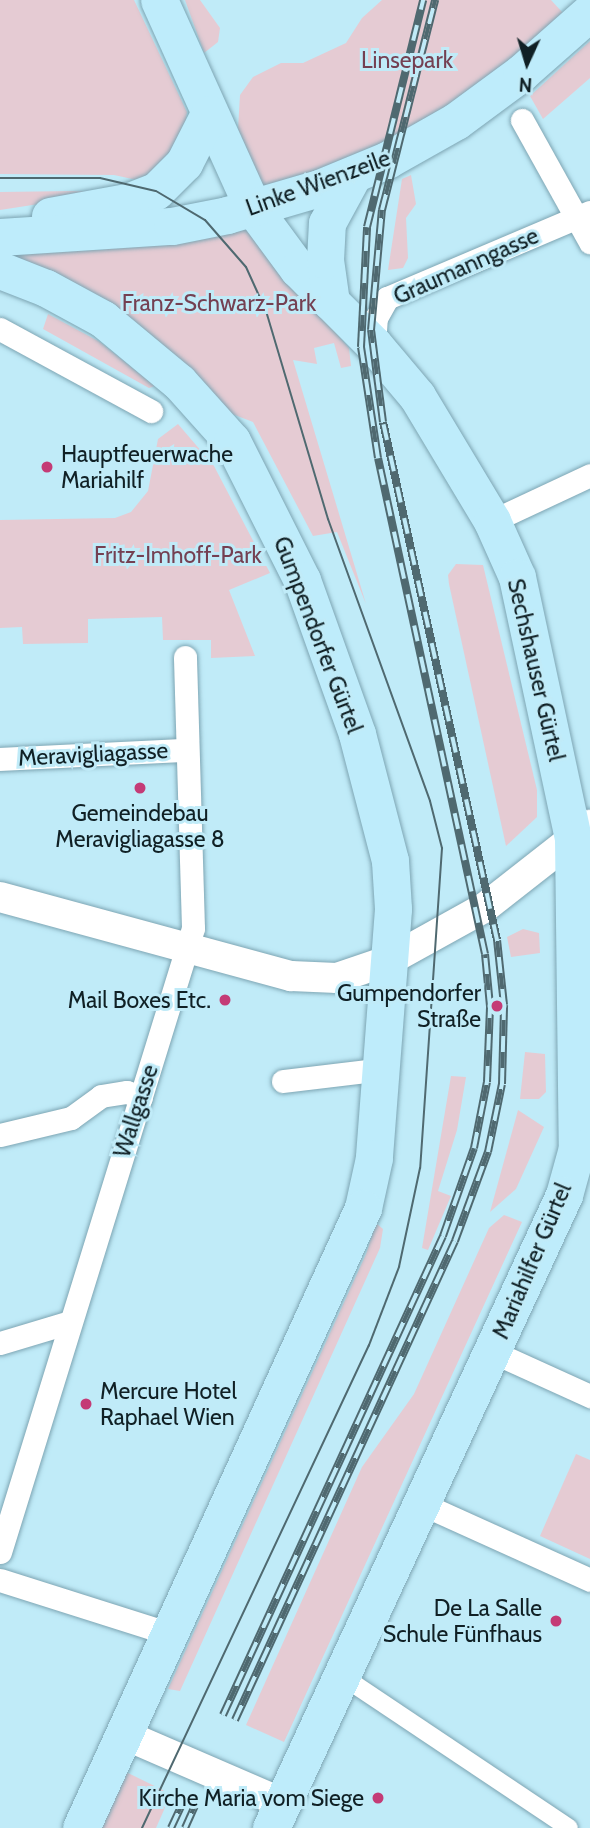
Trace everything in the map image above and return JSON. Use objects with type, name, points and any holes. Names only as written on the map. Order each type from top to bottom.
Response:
[{"type":"main road","name":"Sechshauser Gürtel","points":[[159,0],[253,208],[283,251],[374,345],[417,396],[492,521],[517,577],[581,832]]},
{"type":"main road","name":"Linke Wienzeile","points":[[0,237],[129,231],[253,208],[353,175],[457,121],[521,73],[590,12]]},
{"type":"main road","points":[[0,223],[148,195],[173,177],[184,163],[209,114]]},
{"type":"main road","points":[[331,302],[325,260],[327,223],[353,175]]},
{"type":"main road","name":"Gumpendorfer Gürtel","points":[[0,270],[76,304],[142,349],[197,400],[232,442],[251,475],[302,580],[357,734],[390,861],[390,960]]},
{"type":"main road","name":"Mariahilfer Gürtel","points":[[277,1816],[554,1220],[583,1150],[581,832]]},
{"type":"main road","points":[[81,1828],[363,1208],[374,1158],[390,960]]},
{"type":"street","points":[[522,120],[584,215],[590,242]]},
{"type":"street","name":"Graumanngasse","points":[[374,345],[376,318],[387,298],[584,215]]},
{"type":"street","points":[[0,329],[152,411]]},
{"type":"street","points":[[492,521],[590,475]]},
{"type":"street","name":"Wallgasse","points":[[0,1552],[193,928],[192,789],[186,750],[185,657]]},
{"type":"street","name":"Meravigliagasse","points":[[0,759],[186,750]]},
{"type":"street","points":[[0,897],[291,976],[337,978],[390,960],[514,888],[581,832]]},
{"type":"street","points":[[283,1081],[383,1069]]},
{"type":"street","points":[[0,1135],[71,1118],[102,1096],[127,1092],[141,1097]]},
{"type":"street","points":[[0,1343],[70,1322]]},
{"type":"street","points":[[493,1352],[590,1396]]},
{"type":"street","points":[[422,1504],[590,1580]]},
{"type":"street","points":[[0,1580],[170,1634]]},
{"type":"street","points":[[342,1676],[569,1828]]},
{"type":"street","name":"Mariahilfer Gürtel","points":[[125,1735],[277,1816]]},
{"type":"green space","points":[[0,0],[134,0],[187,112],[183,142],[146,182],[114,175],[0,174]]},
{"type":"green space","points":[[185,0],[200,0],[220,28],[218,42],[204,53]]},
{"type":"green space","name":"Linsepark","points":[[382,0],[551,0],[563,13],[499,71],[416,126],[359,156],[265,191],[238,129],[240,95],[253,77],[281,63],[303,63],[346,43],[362,18]]},
{"type":"green space","points":[[590,41],[590,78],[543,119],[530,96]]},
{"type":"green space","points":[[411,175],[416,204],[406,218],[408,258],[403,268],[388,270],[402,179]]},
{"type":"green space","points":[[74,191],[110,193],[0,210],[0,192]]},
{"type":"green space","name":"Franz-Schwarz-Park","points":[[243,225],[349,348],[351,366],[341,368],[334,343],[314,348],[317,364],[293,360],[366,604],[337,532],[313,536],[253,422],[227,412],[4,257],[6,251],[100,250]]},
{"type":"green space","points":[[48,314],[100,342],[155,386],[149,388],[43,329]]},
{"type":"green space","name":"Fritz-Imhoff-Park","points":[[178,424],[214,466],[270,573],[229,590],[255,656],[211,658],[211,640],[163,640],[162,617],[88,619],[88,643],[23,644],[22,627],[0,628],[0,520],[115,518],[131,512],[148,491],[158,439]]},
{"type":"green space","points":[[456,564],[483,565],[537,790],[537,817],[506,846],[449,584],[448,575]]},
{"type":"green space","points":[[523,929],[539,933],[540,953],[511,957],[507,937]]},
{"type":"green space","points":[[525,1052],[545,1054],[546,1092],[539,1099],[520,1099]]},
{"type":"green space","points":[[451,1076],[466,1077],[457,1130],[438,1191],[451,1196],[428,1250],[422,1248]]},
{"type":"green space","points":[[518,1110],[544,1127],[516,1189],[490,1212]]},
{"type":"green space","points":[[504,1215],[522,1222],[284,1742],[246,1725],[362,1467],[414,1394],[489,1228]]},
{"type":"green space","points":[[376,1223],[383,1229],[380,1248],[180,1691],[168,1689],[366,1254]]},
{"type":"green space","points":[[576,1454],[590,1460],[590,1559],[540,1536]]},
{"type":"green space","points":[[126,1772],[171,1794],[156,1828],[101,1828]]},
{"type":"tram line","points":[[0,178],[100,178],[156,191],[205,220],[246,267],[266,311],[328,519],[430,801],[442,848],[420,1168],[399,1267],[369,1345],[142,1828]]},
{"type":"railway","points":[[223,1715],[443,1236],[474,1148],[487,1082],[490,1006],[485,954],[378,458],[361,347],[367,227],[423,0]]},
{"type":"railway","points":[[235,1720],[455,1241],[488,1152],[502,1084],[504,1005],[497,940],[383,422],[371,330],[382,210],[435,0]]},
{"type":"railway","points":[[171,1828],[184,1800]]},
{"type":"railway","points":[[185,1828],[195,1806]]},
{"type":"place","name":"Hauptfeuerwache Mariahilf","points":[[47,467]]},
{"type":"place","name":"Gemeindebau Meravigliagasse 8","points":[[140,788]]},
{"type":"place","name":"Mail Boxes Etc.","points":[[225,1000]]},
{"type":"place","name":"Gumpendorfer Straße","points":[[497,1006]]},
{"type":"place","name":"Mercure Hotel Raphael Wien","points":[[86,1404]]},
{"type":"place","name":"De La Salle Schule Fünfhaus","points":[[556,1621]]},
{"type":"place","name":"Kirche Maria vom Siege","points":[[378,1798]]}]
